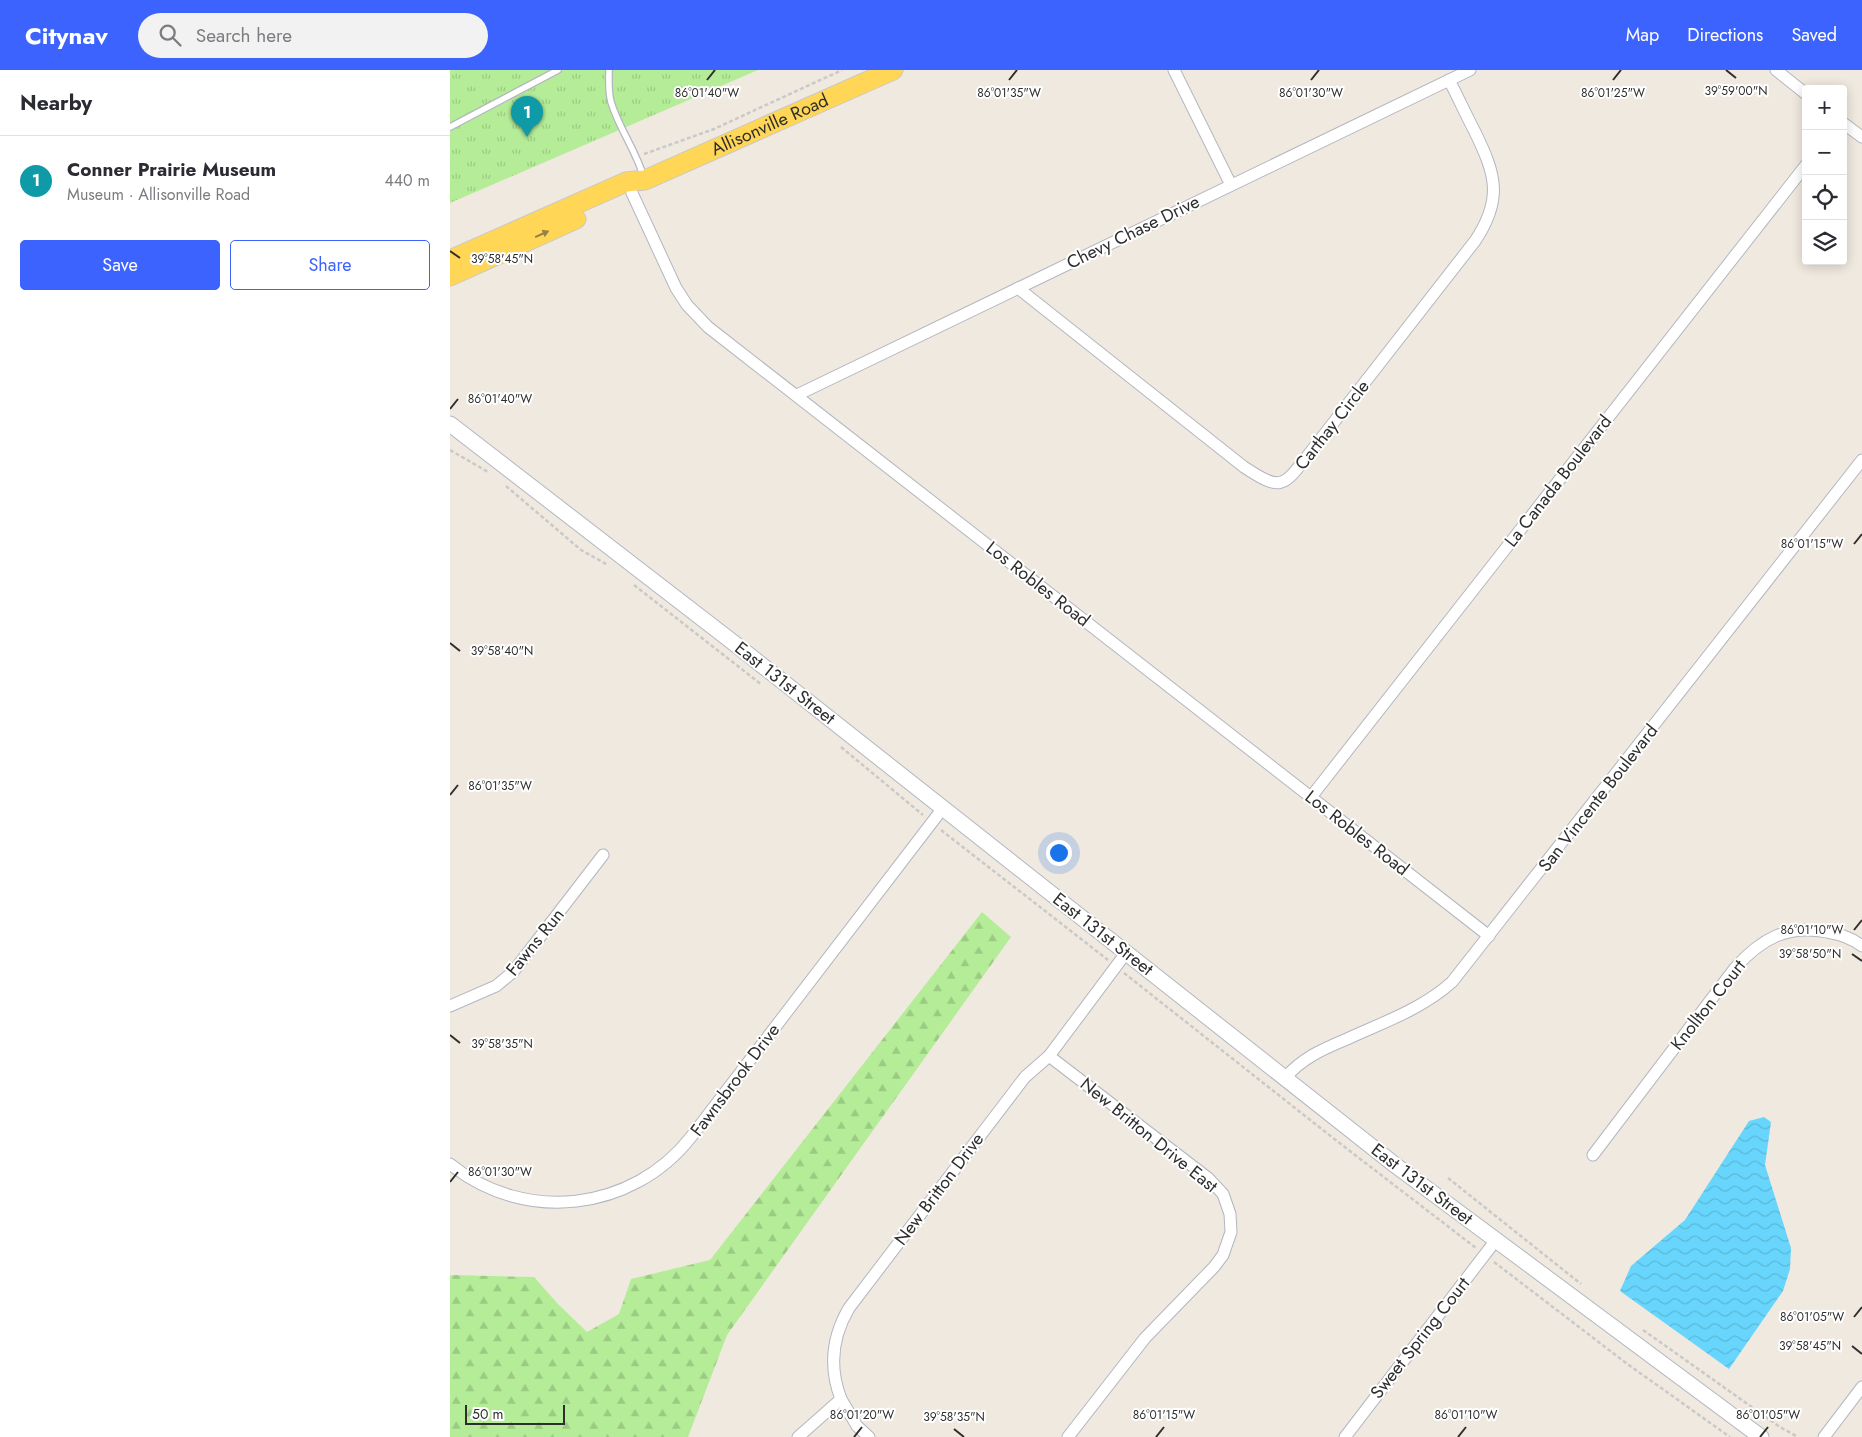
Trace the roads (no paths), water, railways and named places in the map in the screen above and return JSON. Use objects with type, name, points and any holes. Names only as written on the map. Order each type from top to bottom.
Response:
[{"type":"main road","name":"Allisonville Road","points":[[450,276],[893,70]]},
{"type":"main road","name":"Allisonville Road","points":[[450,260],[626,182],[638,187]]},
{"type":"street","points":[[1174,70],[1230,185]]},
{"type":"street","name":"Chevy Chase Drive","points":[[797,395],[1470,70]]},
{"type":"street","points":[[1776,70],[1802,91]]},
{"type":"street","name":"Carthay Circle","points":[[1018,288],[1244,467],[1268,482],[1278,484],[1286,481],[1475,241],[1489,216],[1494,190],[1492,173],[1482,147],[1449,80]]},
{"type":"street","points":[[1847,126],[1862,137]]},
{"type":"street","name":"La Canada Boulevard","points":[[1311,797],[1802,170]]},
{"type":"street","name":"Los Robles Road","points":[[638,187],[676,288],[688,305],[708,327],[1489,936]]},
{"type":"street","name":"East 131st Street","points":[[450,424],[683,604],[1395,1165],[1761,1437]]},
{"type":"street","name":"San Vincente Boulevard","points":[[1285,1078],[1294,1067],[1318,1051],[1429,1001],[1452,982],[1862,460]]},
{"type":"street","name":"Fawnsbrook Drive","points":[[450,1164],[469,1178],[502,1192],[520,1198],[552,1203],[581,1201],[609,1195],[634,1184],[663,1166],[687,1142],[942,808]]},
{"type":"street","name":"Fawns Run","points":[[450,1006],[490,989],[513,972],[603,855]]},
{"type":"street","name":"Knollton Court","points":[[1593,1155],[1735,968],[1755,948],[1777,935],[1804,929],[1840,935],[1862,946]]},
{"type":"street","name":"New Britton Drive","points":[[841,1399],[834,1376],[834,1350],[838,1331],[849,1308],[1025,1077],[1049,1056],[1126,953]]},
{"type":"street","name":"New Britton Drive East","points":[[1049,1056],[1208,1178],[1223,1194],[1231,1223],[1229,1241],[1220,1260],[1145,1338],[1068,1437]]},
{"type":"street","name":"Sweet Spring Court","points":[[1345,1437],[1496,1240]]},
{"type":"street","points":[[1824,1437],[1862,1387]]},
{"type":"street","points":[[798,1437],[841,1399],[854,1421],[869,1437]]},
{"type":"lane","points":[[450,127],[558,70]]},
{"type":"lane","points":[[609,70],[611,101],[622,128],[638,158],[638,187]]},
{"type":"water","points":[[1764,1117],[1771,1122],[1765,1165],[1791,1248],[1790,1269],[1783,1291],[1729,1369],[1620,1291],[1631,1266],[1685,1220],[1749,1121]]},
{"type":"place","name":"Conner Prairie Museum","points":[[527,137]]}]
